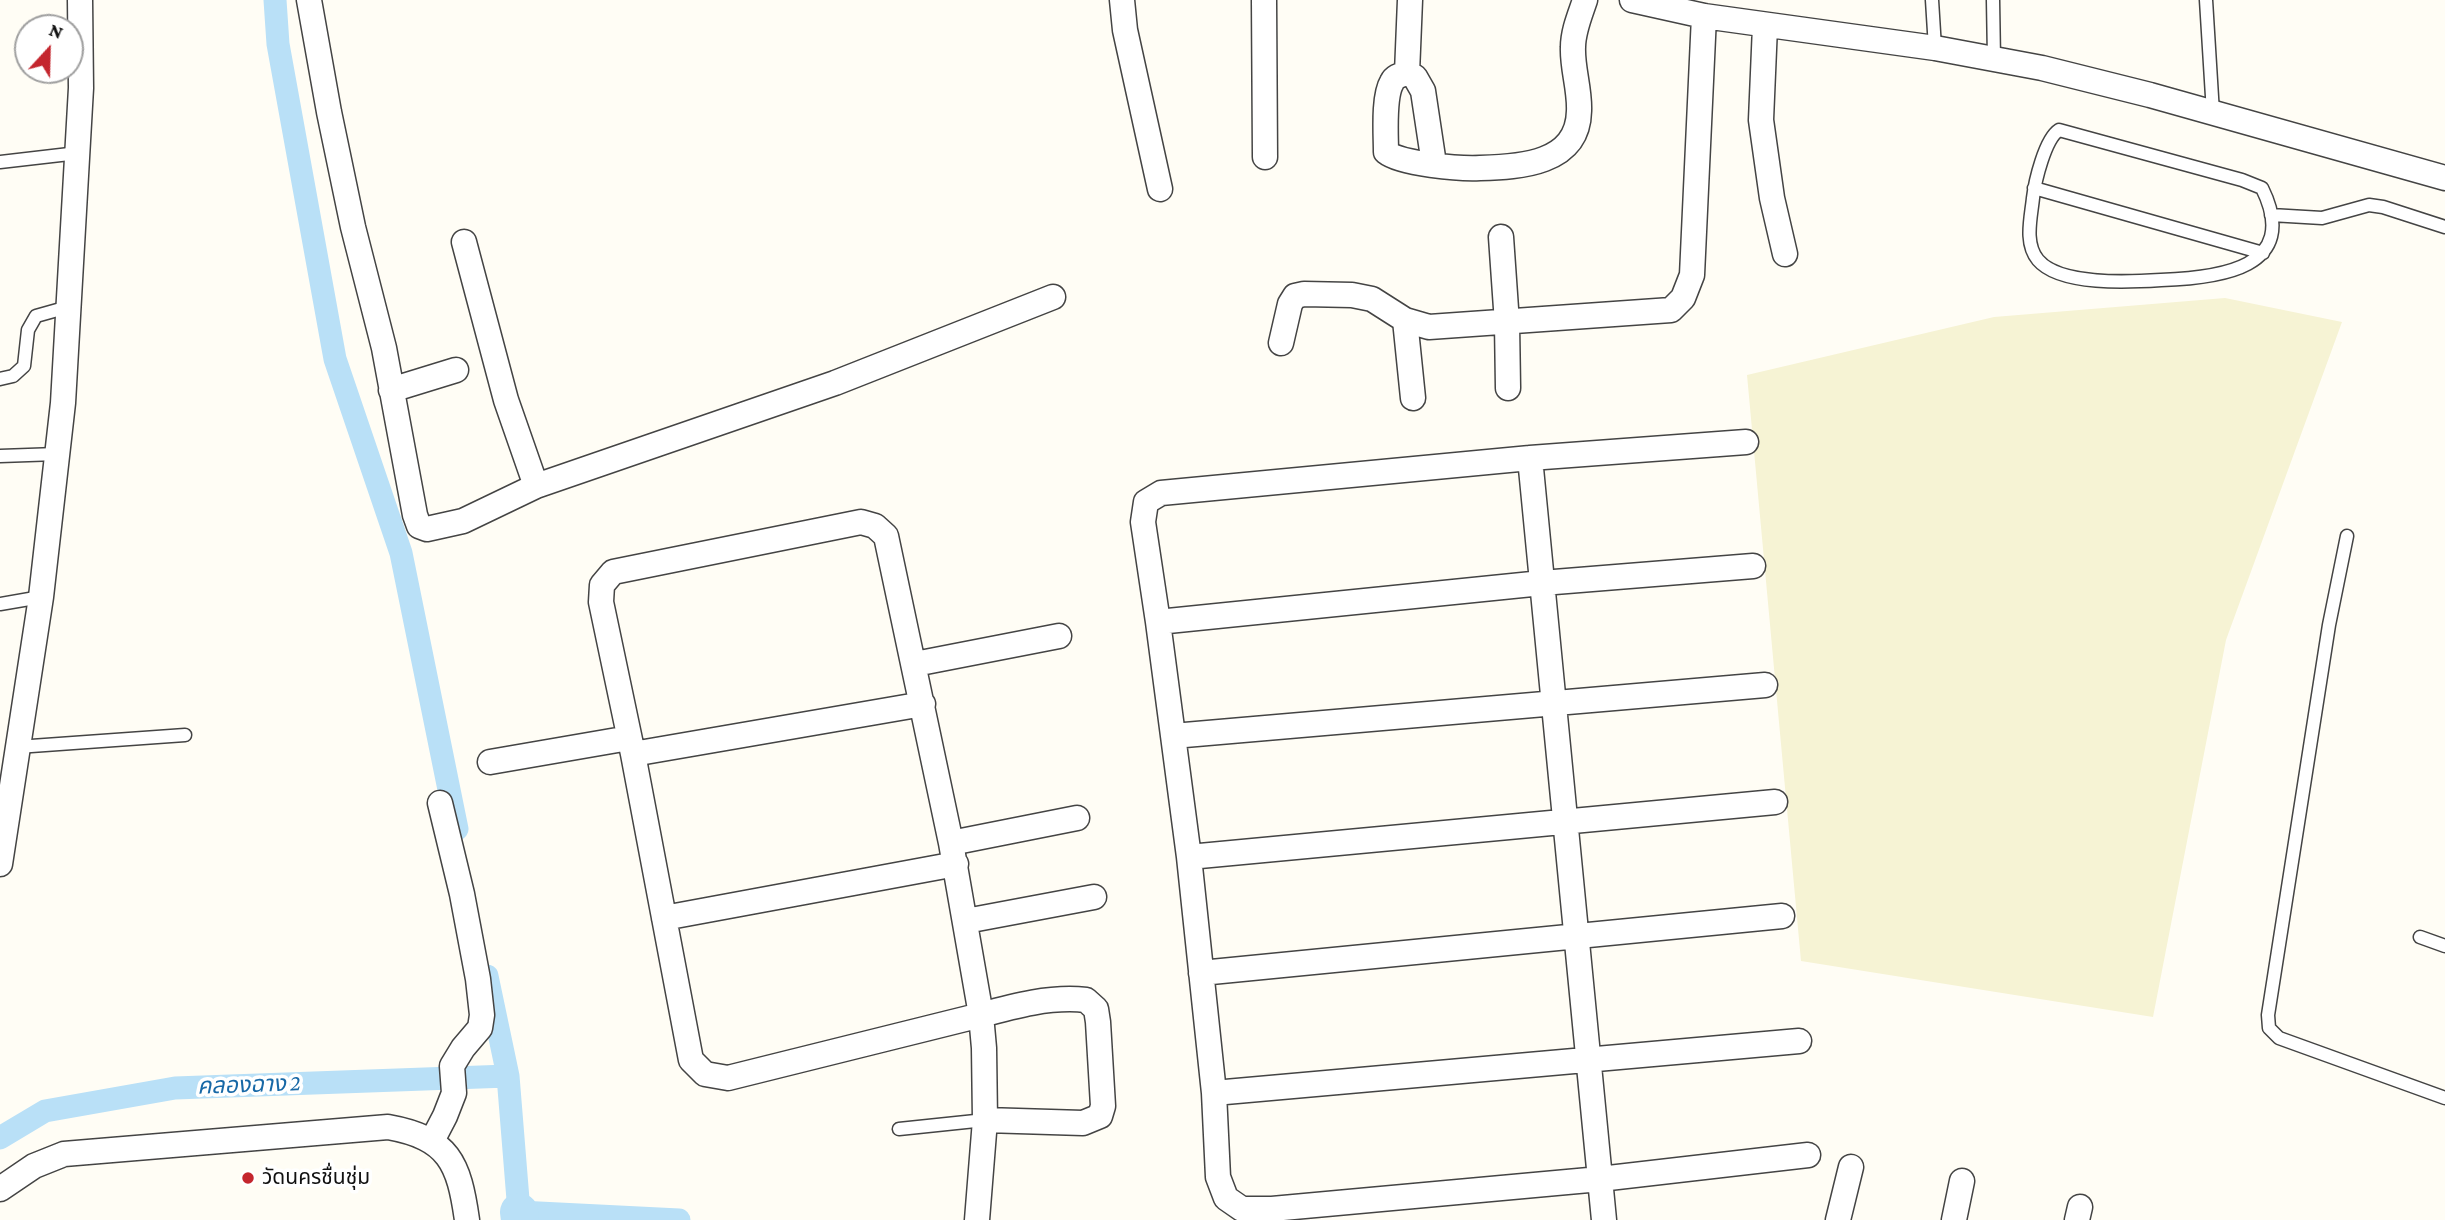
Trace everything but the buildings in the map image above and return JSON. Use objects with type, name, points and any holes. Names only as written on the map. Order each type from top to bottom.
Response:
[{"type":"street","points":[[0,864],[41,597],[63,403],[81,88],[80,0]]},
{"type":"street","points":[[309,0],[331,125],[384,348],[419,526],[427,529],[463,521],[536,486],[835,383],[1053,297]]},
{"type":"street","points":[[1122,0],[1125,30],[1160,190]]},
{"type":"street","points":[[1264,0],[1265,157]]},
{"type":"street","points":[[1407,73],[1410,0]]},
{"type":"street","points":[[1434,164],[1423,91],[1415,77],[1407,73],[1398,76],[1391,83],[1387,98],[1386,152],[1400,160],[1434,164],[1471,168],[1531,165],[1555,155],[1573,135],[1579,113],[1573,42],[1585,0]]},
{"type":"street","points":[[1632,0],[1765,26],[1935,48],[1994,59],[2150,95],[2445,178]]},
{"type":"street","points":[[1281,343],[1290,304],[1295,296],[1304,294],[1352,295],[1372,299],[1405,320],[1429,327],[1671,310],[1683,298],[1692,275],[1704,16]]},
{"type":"street","points":[[1765,26],[1761,120],[1772,198],[1785,254]]},
{"type":"street","points":[[1501,237],[1508,388]]},
{"type":"street","points":[[464,242],[506,400],[536,486]]},
{"type":"street","points":[[1405,320],[1413,398]]},
{"type":"street","points":[[391,390],[456,370]]},
{"type":"street","points":[[1746,442],[1530,458],[1161,493],[1146,502],[1143,522],[1189,856],[1214,1093],[1218,1177],[1226,1198],[1242,1209],[1272,1209],[1600,1179],[1808,1155]]},
{"type":"street","points":[[1530,458],[1604,1220]]},
{"type":"street","points":[[978,1209],[985,1120],[981,1015],[954,853],[887,536],[875,526],[861,522],[613,572],[603,585],[601,602],[691,1060],[705,1074],[728,1078],[981,1015],[1057,1000],[1086,1000],[1096,1009],[1103,1106],[1100,1116],[1094,1121],[1083,1123],[985,1120]]},
{"type":"street","points":[[1158,622],[1542,583],[1753,566]]},
{"type":"street","points":[[915,664],[1059,636]]},
{"type":"street","points":[[1173,736],[1765,685]]},
{"type":"street","points":[[489,762],[631,746],[923,704]]},
{"type":"street","points":[[1189,856],[1774,802]]},
{"type":"street","points":[[432,1141],[454,1093],[452,1066],[480,1028],[482,1016],[462,894],[440,803]]},
{"type":"street","points":[[664,918],[954,853],[1077,818]]},
{"type":"street","points":[[965,921],[1094,897]]},
{"type":"street","points":[[1201,973],[1782,916]]},
{"type":"street","points":[[1214,1093],[1799,1041]]},
{"type":"street","points":[[0,1189],[34,1166],[64,1154],[388,1127],[410,1131],[432,1141],[451,1160],[461,1182],[467,1220]]},
{"type":"street","points":[[1838,1220],[1851,1167]]},
{"type":"street","points":[[1954,1220],[1962,1181]]},
{"type":"lane","points":[[1932,0],[1935,48]]},
{"type":"lane","points":[[1993,0],[1994,59]]},
{"type":"lane","points":[[2206,0],[2213,113]]},
{"type":"lane","points":[[2059,130],[2242,180],[2262,188],[2271,215],[2269,243],[2263,253],[2239,270],[2200,279],[2109,283],[2061,274],[2037,259],[2029,242],[2034,188],[2052,134],[2059,130]]},
{"type":"lane","points":[[0,162],[78,153]]},
{"type":"lane","points":[[2034,188],[2263,253]]},
{"type":"lane","points":[[2271,215],[2322,218],[2369,205],[2445,227]]},
{"type":"lane","points":[[0,379],[13,376],[24,366],[28,330],[36,316],[68,307]]},
{"type":"lane","points":[[0,456],[57,454]]},
{"type":"lane","points":[[2347,536],[2329,625],[2272,989],[2269,1028],[2279,1038],[2445,1098]]},
{"type":"lane","points":[[0,604],[41,597]]},
{"type":"lane","points":[[17,747],[185,735]]},
{"type":"lane","points":[[2420,937],[2445,946]]},
{"type":"lane","points":[[898,1129],[985,1120]]},
{"type":"shaded area","points":[[2225,298],[2342,322],[2226,640],[2153,1017],[1801,961],[1747,375],[1994,317]]},
{"type":"waterway","points":[[275,0],[278,44],[335,359],[401,553],[457,829]]},
{"type":"waterway","points":[[487,976],[508,1076],[519,1212],[679,1220]]},
{"type":"waterway","name":"คลองฉาง 2","points":[[0,1138],[45,1111],[175,1088],[508,1076]]},
{"type":"waterway","points":[[519,1212],[520,1220]]},
{"type":"place","name":"วัดนครชื่นชุ่ม","points":[[248,1178]]}]
